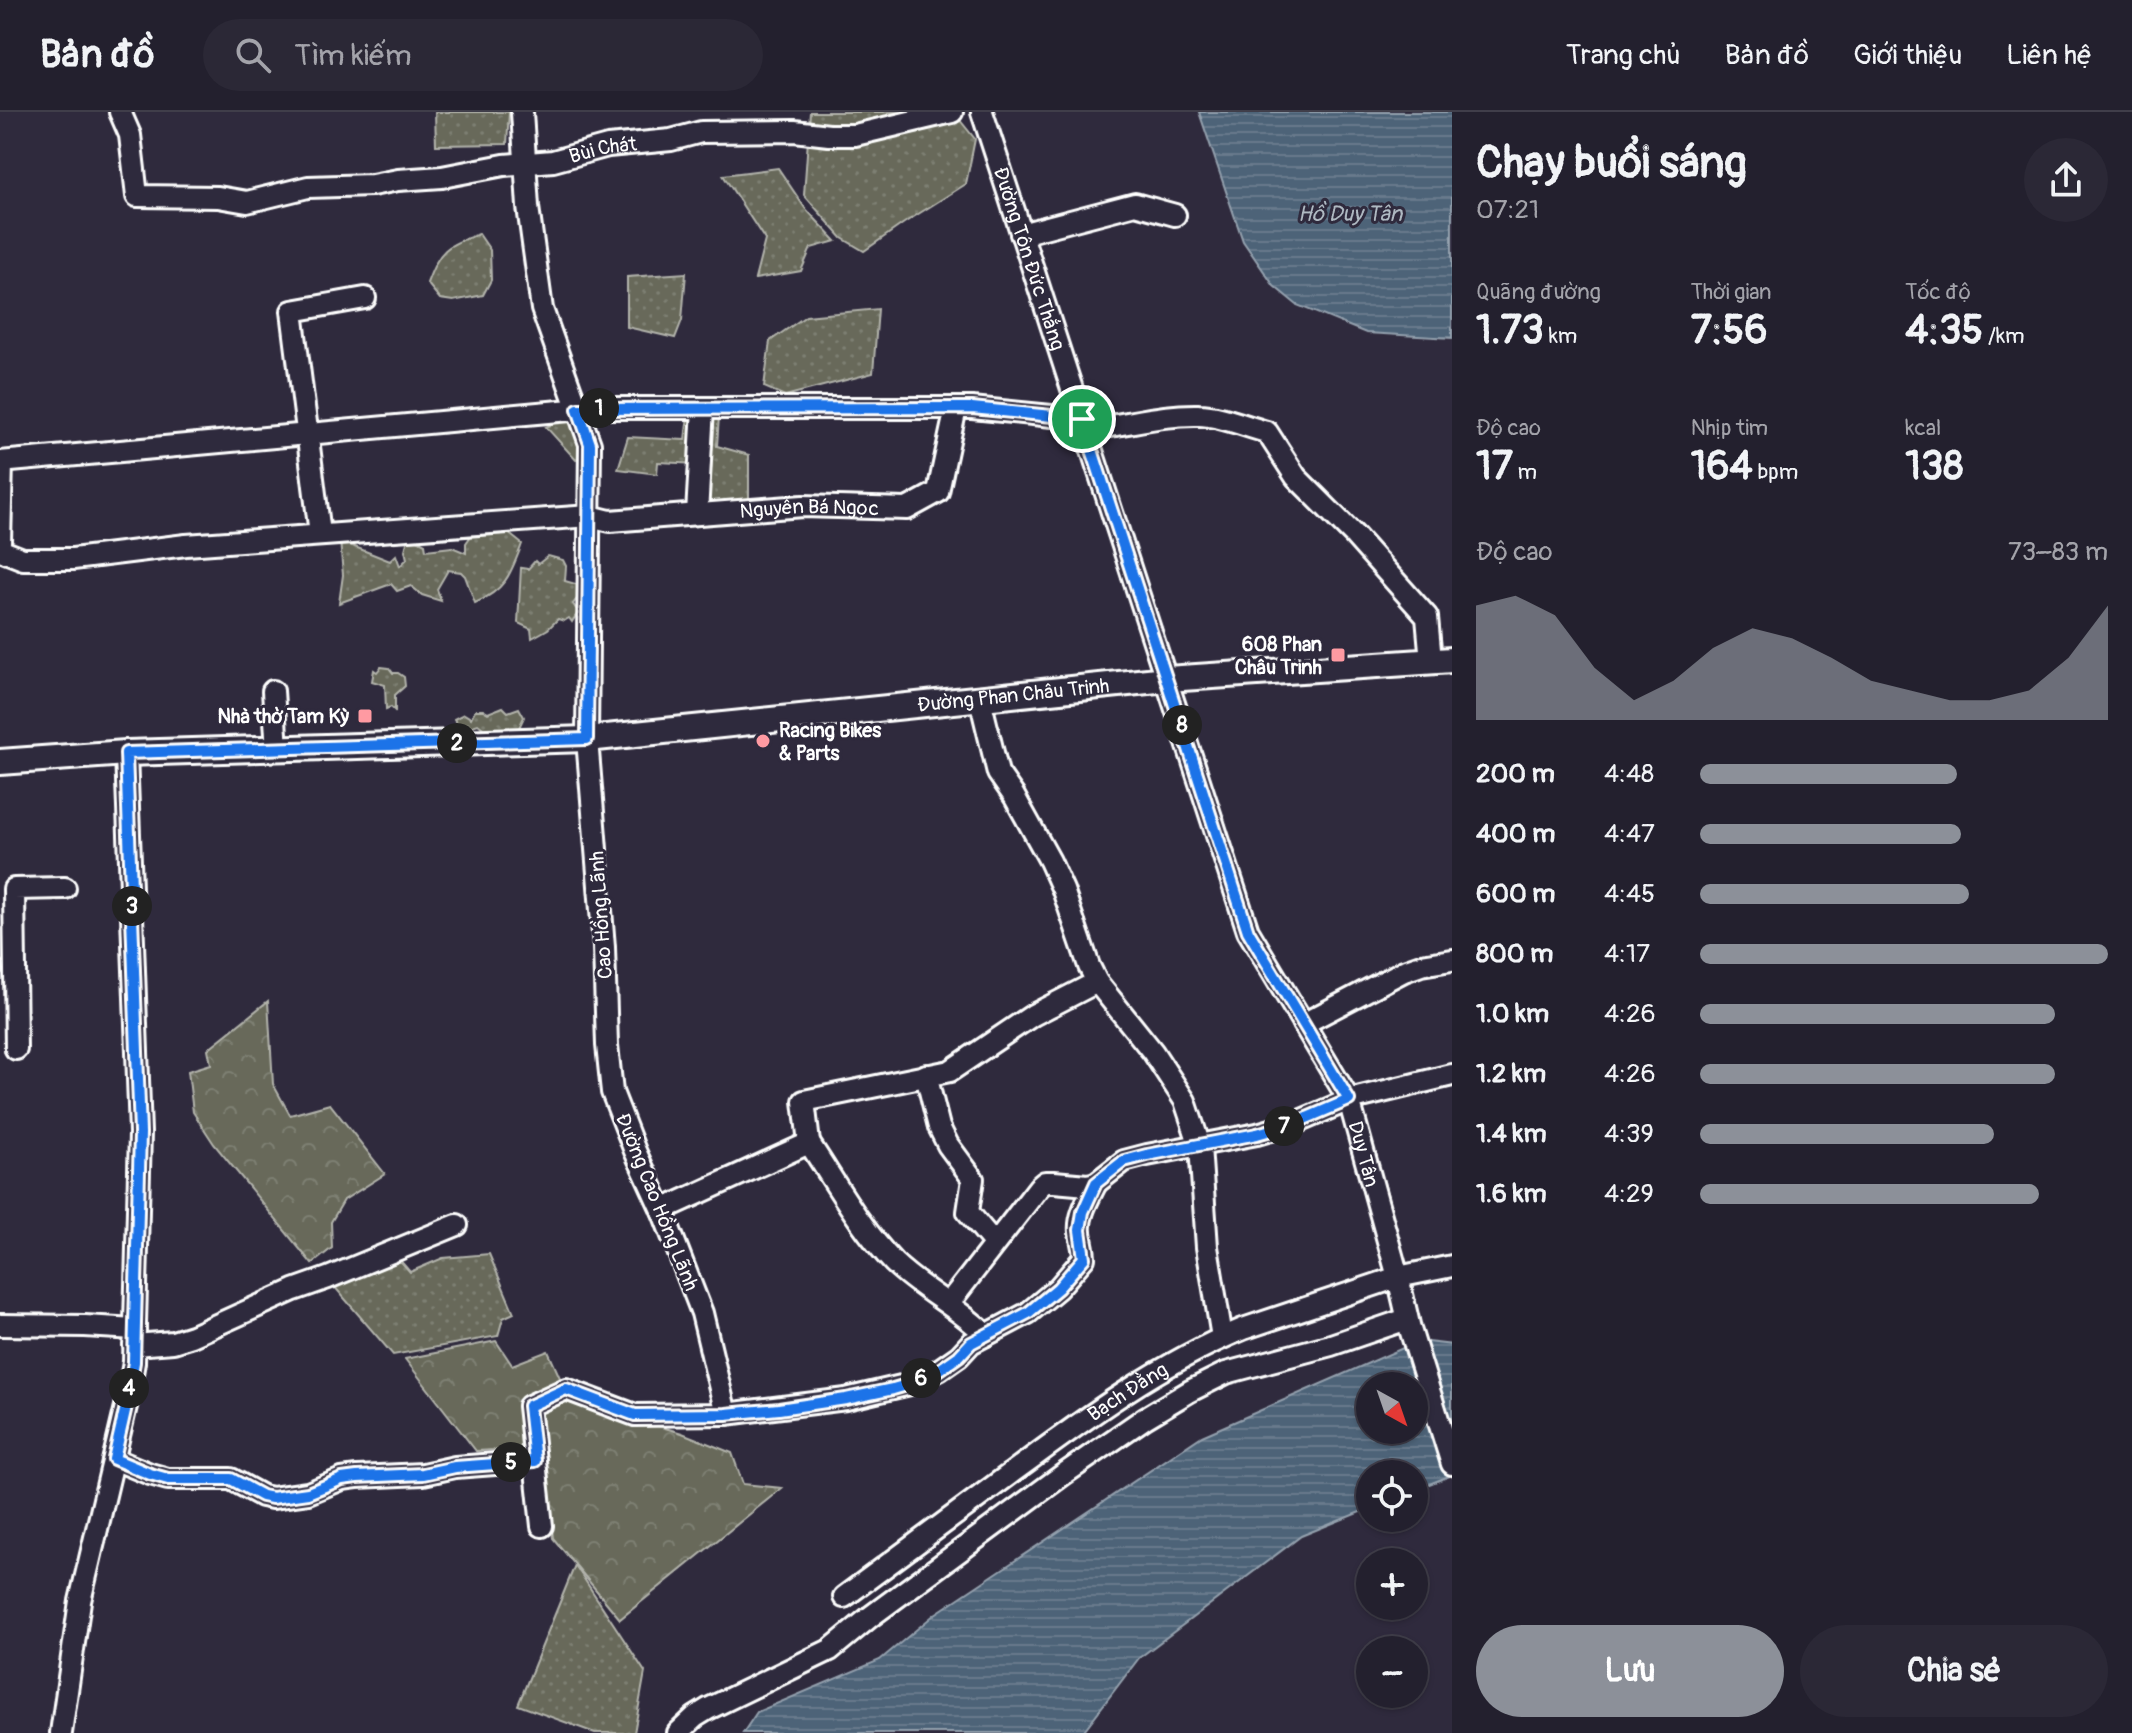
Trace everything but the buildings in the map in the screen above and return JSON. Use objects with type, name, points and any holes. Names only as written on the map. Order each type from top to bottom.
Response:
[{"type":"main road","name":"Đường Phan Châu Trinh","points":[[0,762],[126,753],[587,739],[1167,679],[1441,661]]},
{"type":"street","name":"Bùi Chát","points":[[120,112],[130,135],[137,196],[218,197],[247,202],[308,187],[442,177],[504,165],[553,161],[608,146],[671,140],[701,132],[794,131],[855,135],[952,112]]},
{"type":"street","name":"Cao Hồng Lãnh","points":[[522,112],[528,207],[542,309],[590,444],[587,739],[612,1092]]},
{"type":"street","name":"Đường Tôn Đức Thắng","points":[[982,112],[1167,679]]},
{"type":"street","points":[[1021,234],[1135,204],[1175,215]]},
{"type":"street","points":[[320,534],[292,311],[365,298]]},
{"type":"street","points":[[697,514],[703,408]]},
{"type":"street","points":[[0,542],[1,462],[578,409],[964,408],[1107,427],[1160,417],[1203,415],[1267,432],[1296,477],[1355,536],[1427,617],[1441,661]]},
{"type":"street","name":"Nguyễn Bá Ngọc","points":[[0,550],[23,559],[73,559],[186,545],[590,516],[610,521],[803,506],[907,509],[938,492],[964,408]]},
{"type":"street","name":"Duy Tân","points":[[1167,679],[1248,931],[1349,1100],[1408,1324],[1452,1464]]},
{"type":"street","points":[[273,691],[277,749]]},
{"type":"street","points":[[980,699],[998,773],[1050,861],[1097,982],[1153,1052],[1185,1101],[1200,1146],[1207,1247],[1222,1337]]},
{"type":"street","points":[[61,1733],[80,1601],[134,1362],[140,1133],[126,753]]},
{"type":"street","points":[[16,1049],[14,889],[65,888]]},
{"type":"street","points":[[1303,1024],[1404,971],[1452,960]]},
{"type":"street","points":[[986,1335],[949,1303],[913,1280],[876,1243],[809,1143],[804,1101],[950,1071],[1033,1015],[1097,982]]},
{"type":"street","points":[[926,1075],[939,1127],[973,1179],[968,1212],[994,1243]]},
{"type":"street","points":[[542,1526],[529,1406],[566,1389],[635,1415],[726,1414],[846,1399],[910,1384],[939,1370],[971,1343],[1028,1313],[1058,1288],[1084,1258],[1081,1223],[1096,1183],[1124,1161],[1257,1134],[1295,1123],[1349,1100],[1452,1075]]},
{"type":"street","name":"Đường Cao Hồng Lãnh","points":[[612,1092],[702,1313],[726,1414]]},
{"type":"street","points":[[662,1210],[809,1143]]},
{"type":"street","points":[[949,1303],[1045,1182],[1096,1183]]},
{"type":"street","points":[[0,1325],[85,1326],[173,1342],[457,1225]]},
{"type":"street","name":"Bạch Đằng","points":[[844,1597],[1081,1421],[1158,1372],[1222,1337],[1398,1277],[1452,1266]]},
{"type":"street","points":[[678,1733],[708,1709],[830,1650],[1064,1474],[1164,1406],[1226,1373],[1408,1324]]},
{"type":"street","points":[[114,1459],[168,1479],[231,1479],[272,1498],[308,1493],[342,1479],[423,1474],[455,1467],[535,1461]]},
{"type":"green space","points":[[435,112],[509,112],[507,144],[436,145]]},
{"type":"green space","points":[[810,112],[955,114],[975,139],[966,184],[864,251],[842,238],[804,195]]},
{"type":"green space","points":[[778,168],[805,208],[836,241],[811,248],[801,271],[755,279],[765,240],[723,175]]},
{"type":"green space","points":[[479,234],[490,250],[491,280],[483,295],[453,301],[440,299],[427,283],[440,256],[458,242]]},
{"type":"green space","points":[[686,273],[682,320],[675,338],[627,327],[627,277]]},
{"type":"green space","points":[[878,309],[873,373],[785,396],[764,387],[770,341],[806,316]]},
{"type":"green space","points":[[689,408],[719,416],[717,446],[749,455],[749,499],[694,504],[699,464],[658,462],[657,474],[618,469],[628,437],[685,440]]},
{"type":"green space","points":[[568,418],[579,427],[586,453],[576,460],[546,427]]},
{"type":"green space","points":[[502,528],[522,544],[506,580],[494,592],[475,603],[465,576],[461,572],[448,570],[437,589],[441,601],[422,595],[411,586],[397,591],[391,584],[339,603],[343,575],[340,541],[390,561],[396,555],[400,566],[407,559],[405,550],[408,539],[414,538],[425,544],[426,550],[452,547],[466,553],[466,543],[476,529]]},
{"type":"green space","points":[[548,556],[563,560],[566,566],[565,581],[579,585],[581,593],[573,604],[578,612],[572,622],[569,618],[564,621],[558,619],[532,638],[531,629],[518,623],[521,568],[528,569],[535,561],[538,564]]},
{"type":"green space","points":[[381,667],[404,677],[405,686],[395,695],[395,711],[391,707],[386,709],[385,685],[372,681],[374,670],[377,672]]},
{"type":"green space","points":[[503,707],[508,712],[519,708],[524,717],[516,734],[490,733],[478,724],[461,730],[454,719],[464,714],[471,718],[475,710],[488,713]]},
{"type":"green space","points":[[268,1001],[273,1084],[290,1115],[330,1104],[385,1174],[344,1200],[331,1222],[332,1248],[312,1264],[214,1144],[193,1112],[188,1071],[211,1064],[208,1049]]},
{"type":"green space","points":[[489,1254],[514,1313],[503,1318],[498,1336],[393,1355],[327,1278],[397,1257],[410,1272],[443,1258]]},
{"type":"green space","points":[[496,1341],[512,1365],[548,1351],[561,1380],[518,1402],[521,1449],[476,1451],[405,1359]]},
{"type":"green space","points":[[566,1399],[682,1433],[732,1453],[743,1484],[782,1488],[620,1619],[553,1538],[539,1414]]},
{"type":"green space","points":[[575,1565],[645,1672],[634,1733],[595,1733],[518,1705]]},
{"type":"water","name":"Hồ Duy Tân","points":[[1199,112],[1452,112],[1452,338],[1366,333],[1297,305],[1274,286],[1243,241]]},
{"type":"water","points":[[1419,1341],[1452,1345],[1452,1475],[1428,1484],[1428,1460],[1356,1460],[1356,1514],[1301,1536],[1139,1658],[1082,1733],[743,1733],[757,1712],[880,1660],[935,1614],[1202,1436]]},
{"type":"place","name":"608 Phan Châu Trinh","points":[[1338,655]]},
{"type":"place","name":"Nhà thờ Tam Kỳ","points":[[365,716]]},
{"type":"place","name":"Racing Bikes & Parts","points":[[763,741]]},
{"type":"route","points":[[972,408],[1082,419],[1248,931],[1349,1100],[1295,1123],[1257,1134],[1124,1161],[1096,1183],[1081,1223],[1084,1258],[1058,1288],[1028,1313],[971,1343],[939,1370],[893,1389],[779,1409],[726,1414],[635,1415],[566,1389],[529,1406],[535,1461],[486,1463],[423,1474],[342,1479],[291,1497],[262,1496],[231,1479],[168,1479],[114,1459],[134,1362],[140,1133],[126,753],[587,739],[590,444],[578,409],[972,408]]}]
